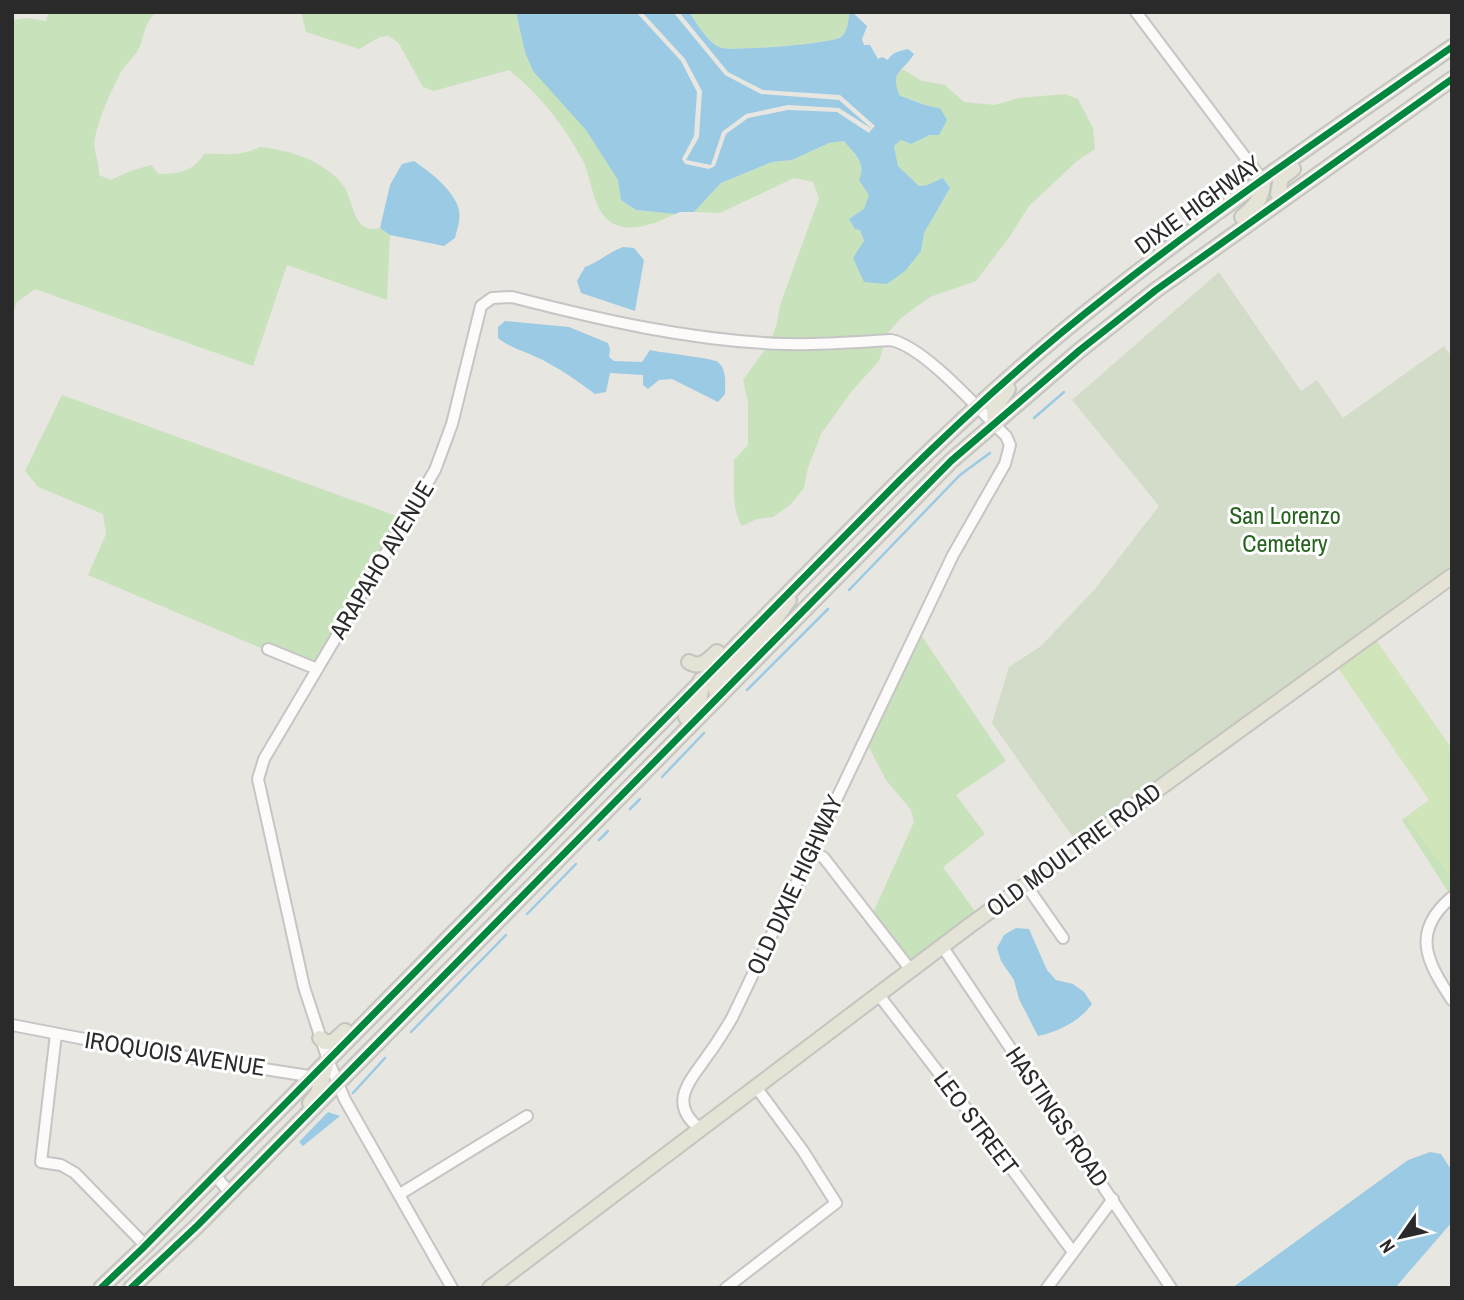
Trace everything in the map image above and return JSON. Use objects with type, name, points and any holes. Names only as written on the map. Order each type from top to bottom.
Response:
[{"type":"main road","name":"DIXIE HIGHWAY","points":[[834,546],[976,407],[1105,297],[1211,217],[1452,47]]},
{"type":"main road","points":[[1278,194],[1281,178],[1412,84],[1419,69]]},
{"type":"main road","name":"DIXIE HIGHWAY","points":[[608,808],[934,478],[1059,367],[1156,290],[1452,79]]},
{"type":"main road","points":[[1263,181],[1270,190],[1278,194],[1299,187]]},
{"type":"main road","points":[[1156,290],[1177,266],[1253,208],[1261,197],[1263,181]]},
{"type":"main road","points":[[995,425],[993,414],[996,403],[1011,386],[1081,325],[1199,234],[1211,217]]},
{"type":"main road","points":[[101,1288],[146,1246],[283,1106],[317,1078],[328,1060],[834,546]]},
{"type":"main road","points":[[689,662],[699,665],[704,663],[796,572],[811,559],[834,546]]},
{"type":"main road","name":"OLD MOULTRIE ROAD","points":[[700,1129],[910,969],[1452,576]]},
{"type":"main road","points":[[718,696],[715,688],[719,678],[776,619],[802,578]]},
{"type":"main road","points":[[131,1288],[230,1193],[608,808],[623,786],[694,708],[701,695],[701,680]]},
{"type":"main road","points":[[579,838],[574,826],[576,820],[649,735]]},
{"type":"main road","points":[[320,1038],[329,1043],[338,1039],[458,916],[486,899]]},
{"type":"main road","points":[[338,1084],[337,1063],[343,1055],[391,1006],[448,938]]},
{"type":"main road","points":[[241,1181],[250,1164],[313,1100],[317,1078]]},
{"type":"main road","points":[[230,1193],[227,1178],[229,1172],[260,1140],[283,1106]]},
{"type":"main road","points":[[490,1288],[700,1129]]},
{"type":"street","points":[[1136,12],[1263,181]]},
{"type":"street","name":"ARAPAHO AVENUE","points":[[452,1288],[345,1100],[328,1060],[304,987],[258,779],[260,766],[435,470],[452,424],[481,306],[492,298],[512,297],[662,331],[737,340],[784,344],[891,340],[901,342],[925,358],[976,407]]},
{"type":"street","name":"OLD DIXIE HIGHWAY","points":[[700,1129],[689,1119],[685,1110],[683,1101],[686,1086],[732,1018],[953,555],[1005,464],[1010,446],[1006,436],[976,407]]},
{"type":"street","points":[[268,649],[317,669]]},
{"type":"street","points":[[701,680],[718,696]]},
{"type":"street","points":[[812,850],[824,858],[910,969]]},
{"type":"street","points":[[1026,885],[1063,937]]},
{"type":"street","points":[[1452,897],[1443,904],[1431,923],[1427,949],[1431,968],[1452,1000]]},
{"type":"street","name":"HASTINGS ROAD","points":[[942,946],[1171,1288]]},
{"type":"street","name":"LEO STREET","points":[[878,994],[1073,1252]]},
{"type":"street","name":"IROQUOIS AVENUE","points":[[12,1025],[131,1048],[317,1078],[338,1084]]},
{"type":"street","points":[[56,1034],[41,1162],[61,1165],[75,1173],[146,1246]]},
{"type":"street","points":[[726,1288],[836,1203],[803,1151],[756,1087]]},
{"type":"street","points":[[400,1194],[527,1115]]},
{"type":"street","points":[[215,1175],[230,1193]]},
{"type":"street","points":[[1046,1288],[1113,1199]]},
{"type":"green space","points":[[49,12],[156,12],[147,25],[138,50],[121,72],[99,121],[94,143],[99,175],[111,180],[151,165],[159,174],[173,173],[190,168],[204,154],[239,154],[259,147],[306,158],[330,172],[342,184],[360,223],[371,229],[380,228],[390,235],[387,300],[287,265],[253,366],[35,289],[17,302],[12,315],[12,20],[27,18],[46,21]]},
{"type":"green space","points":[[301,12],[516,12],[525,52],[557,96],[586,129],[619,180],[621,200],[636,210],[675,214],[632,228],[615,225],[608,220],[595,200],[586,168],[568,135],[541,100],[509,70],[434,91],[423,87],[398,42],[388,36],[380,37],[359,49],[306,32]]},
{"type":"green space","points":[[689,12],[850,12],[845,32],[834,40],[730,49],[712,42]]},
{"type":"green space","points":[[902,69],[922,81],[945,85],[964,102],[995,105],[1019,98],[1065,94],[1078,99],[1093,128],[1095,149],[1077,161],[1029,206],[976,281],[930,297],[901,318],[886,335],[821,339],[772,338],[780,305],[819,198],[813,182],[794,178],[720,213],[694,212],[721,183],[772,162],[792,160],[829,143],[844,141],[861,163],[860,180],[869,195],[860,230],[864,242],[921,251],[924,233],[950,188],[943,178],[919,186],[898,166],[894,146],[901,140],[911,144],[930,135],[940,108],[900,96],[895,82]]},
{"type":"green space","name":"San Lorenzo Cemetery","points":[[1219,272],[1301,391],[1317,380],[1343,418],[1444,346],[1452,357],[1452,567],[1074,839],[992,723],[1009,667],[1041,646],[1095,589],[1159,506],[1072,400]]},
{"type":"green space","points":[[884,345],[879,361],[851,392],[821,434],[808,468],[804,488],[790,505],[773,517],[757,519],[742,526],[735,503],[734,460],[748,445],[748,402],[743,380],[766,348]]},
{"type":"green space","points":[[62,395],[402,518],[315,663],[267,643],[263,649],[88,575],[106,534],[103,514],[38,487],[25,471]]},
{"type":"green space","points":[[1372,634],[1452,749],[1452,879],[1406,818],[1429,800],[1334,662]]},
{"type":"green space","points":[[921,635],[1006,761],[956,795],[985,834],[943,867],[977,914],[912,962],[873,913],[914,822],[911,810],[886,780],[868,745]]},
{"type":"green space","points":[[1452,784],[1452,891],[1449,893],[1402,820]]},
{"type":"water","points":[[516,12],[636,12],[681,61],[697,92],[694,136],[682,159],[685,164],[709,169],[715,166],[726,134],[748,118],[788,110],[837,112],[869,133],[875,126],[840,95],[763,90],[728,72],[679,12],[689,12],[712,42],[730,49],[834,40],[843,35],[852,12],[867,26],[862,39],[864,45],[870,45],[878,59],[882,57],[888,60],[899,51],[908,49],[914,54],[896,77],[900,96],[940,108],[947,120],[939,135],[930,135],[911,144],[901,140],[894,146],[898,166],[919,186],[943,178],[950,188],[924,233],[921,251],[905,271],[887,284],[864,282],[853,258],[864,241],[860,230],[855,229],[849,219],[864,209],[869,195],[859,180],[860,163],[844,141],[829,143],[792,160],[772,162],[721,183],[694,212],[675,214],[636,210],[621,200],[618,180],[586,130],[533,71],[525,52]]},
{"type":"water","points":[[642,12],[673,12],[725,75],[761,94],[839,100],[872,129],[839,108],[788,105],[746,114],[722,132],[711,165],[686,160],[699,137],[702,91],[685,59]]},
{"type":"water","points":[[414,161],[447,189],[459,210],[455,238],[444,246],[390,235],[380,228],[390,185],[402,164]]},
{"type":"water","points":[[623,247],[634,248],[644,260],[635,311],[581,293],[577,281],[585,267]]},
{"type":"water","points":[[505,321],[569,327],[608,343],[609,357],[614,361],[642,362],[650,350],[714,360],[721,365],[724,373],[725,394],[718,402],[672,379],[659,380],[648,389],[643,385],[643,375],[610,373],[606,392],[595,394],[554,366],[498,338],[498,327]]},
{"type":"water","points":[[1016,928],[1029,929],[1047,970],[1056,980],[1073,984],[1084,992],[1092,1004],[1081,1016],[1053,1032],[1038,1036],[1019,999],[1014,980],[1001,961],[997,948],[1004,935]]},
{"type":"water","points":[[328,1112],[340,1116],[303,1146],[299,1142]]},
{"type":"water","points":[[1430,1152],[1441,1154],[1452,1171],[1452,1222],[1395,1288],[1232,1288],[1408,1160]]},
{"type":"waterway","points":[[1034,418],[1064,392]]},
{"type":"waterway","points":[[849,590],[960,475],[990,453]]},
{"type":"waterway","points":[[747,690],[828,609]]},
{"type":"waterway","points":[[662,777],[704,733]]},
{"type":"waterway","points":[[630,809],[640,799]]},
{"type":"waterway","points":[[599,840],[608,831]]},
{"type":"waterway","points":[[527,914],[576,864]]},
{"type":"waterway","points":[[411,1032],[506,935]]},
{"type":"waterway","points":[[353,1093],[385,1058]]},
{"type":"cycle path","points":[[101,1288],[900,480],[975,408],[1053,340],[1191,231],[1452,47]]},
{"type":"cycle path","points":[[131,1288],[198,1225],[951,461],[1080,350],[1156,290],[1452,79]]}]
